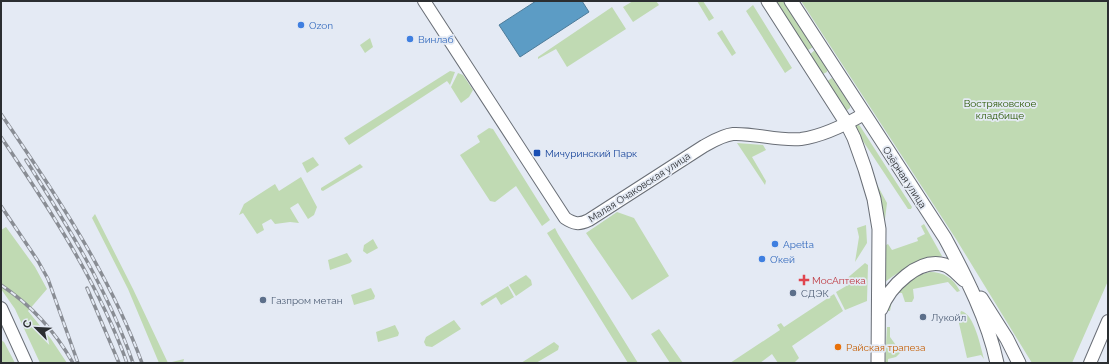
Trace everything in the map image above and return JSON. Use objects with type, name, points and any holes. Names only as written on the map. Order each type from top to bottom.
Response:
[{"type":"main road","points":[[768,1],[847,124],[854,138],[865,169],[877,215],[880,243],[878,363]]},
{"type":"main road","name":"Озёрная улица","points":[[791,1],[945,238],[961,268],[989,333],[997,363]]},
{"type":"main road","points":[[879,319],[881,309],[890,291],[897,283],[915,271],[934,264],[941,264],[953,270],[967,283]]},
{"type":"main road","points":[[961,268],[1007,339],[1019,363]]},
{"type":"street","name":"Малая Очаковская улица","points":[[424,1],[565,218],[576,224],[581,224],[589,220],[704,146],[721,137],[734,134],[781,139],[800,139],[815,136],[847,124],[864,114]]},
{"type":"street","points":[[1,308],[26,363]]},
{"type":"street","points":[[1090,363],[1108,321]]},
{"type":"green space","points":[[633,1],[656,1],[659,5],[633,22],[623,7]]},
{"type":"green space","points":[[697,1],[703,1],[714,18],[709,21]]},
{"type":"green space","points":[[773,1],[783,1],[813,47],[805,52]]},
{"type":"green space","name":"Востряковское кладбище","points":[[801,1],[1108,1],[1108,281],[1072,363],[1032,363],[956,239]]},
{"type":"green space","points":[[753,5],[792,68],[785,73],[746,11]]},
{"type":"green space","points":[[612,7],[626,29],[567,67],[556,49],[538,59],[538,57]]},
{"type":"green space","points":[[722,30],[736,53],[732,56],[717,33]]},
{"type":"green space","points":[[370,38],[373,47],[365,53],[360,45]]},
{"type":"green space","points":[[815,50],[827,68],[827,72],[821,75],[808,56]]},
{"type":"green space","points":[[450,71],[455,72],[450,85],[447,81],[349,145],[344,138]]},
{"type":"green space","points":[[458,73],[463,75],[473,90],[469,97],[461,103],[451,87]]},
{"type":"green space","points":[[832,78],[850,104],[850,108],[846,111],[826,82]]},
{"type":"green space","points":[[855,122],[860,126],[912,207],[911,209],[908,209],[853,126]]},
{"type":"green space","points":[[489,128],[493,129],[550,220],[542,226],[516,186],[495,202],[490,201],[460,155],[480,142],[477,136]]},
{"type":"green space","points":[[737,143],[763,145],[766,150],[752,157],[766,181],[765,185]]},
{"type":"green space","points":[[313,157],[319,165],[307,173],[302,163]]},
{"type":"green space","points":[[360,164],[363,167],[323,191],[321,190],[321,188]]},
{"type":"green space","points":[[301,177],[317,207],[314,215],[308,219],[298,203],[290,208],[299,223],[290,222],[275,224],[271,219],[262,224],[264,230],[257,234],[243,213],[239,215],[244,204],[275,184],[279,191]]},
{"type":"green space","points":[[874,179],[887,203],[884,227]]},
{"type":"green space","points":[[617,212],[634,218],[669,276],[632,300],[586,233]]},
{"type":"green space","points":[[95,214],[168,363],[159,363],[128,289],[92,218]]},
{"type":"green space","points":[[924,224],[942,256],[912,266],[885,282],[883,281],[884,246],[888,244],[892,250],[918,241],[917,238],[925,234],[921,226]]},
{"type":"green space","points":[[866,225],[867,243],[855,262],[859,237],[857,228]]},
{"type":"green space","points":[[6,227],[35,267],[47,289],[28,311],[51,339],[67,363],[40,363],[15,309],[1,289],[1,230]]},
{"type":"green space","points":[[555,228],[638,363],[628,363],[547,233]]},
{"type":"green space","points":[[373,239],[378,248],[367,254],[363,251],[364,245]]},
{"type":"green space","points":[[347,253],[352,261],[350,263],[330,270],[328,260]]},
{"type":"green space","points":[[865,263],[868,265],[867,301],[845,310],[836,292],[848,285],[845,280]]},
{"type":"green space","points":[[930,272],[940,273],[948,277],[960,291],[957,292],[948,282],[913,289],[914,298],[912,302],[905,302],[902,293],[896,293],[892,301],[890,311],[888,311],[892,296],[902,285],[915,277]]},
{"type":"green space","points":[[526,275],[531,280],[532,285],[516,296],[509,285]]},
{"type":"green space","points":[[508,286],[514,297],[501,305],[496,297],[482,306],[480,303]]},
{"type":"green space","points":[[371,288],[375,296],[374,299],[354,305],[351,295]]},
{"type":"green space","points":[[834,294],[843,311],[792,346],[799,358],[794,363],[778,363],[772,354],[760,363],[730,363],[780,330],[777,325],[781,323],[784,327]]},
{"type":"green space","points":[[961,311],[966,313],[973,324],[984,359],[981,355],[967,358],[958,319]]},
{"type":"green space","points":[[454,320],[461,329],[432,347],[426,346],[424,342],[426,337]]},
{"type":"green space","points":[[395,325],[399,333],[398,336],[378,342],[376,332]]},
{"type":"green space","points":[[887,327],[890,327],[890,337],[901,352],[896,357],[888,359],[888,363],[885,363]]},
{"type":"green space","points":[[659,329],[683,363],[670,363],[651,334]]},
{"type":"green space","points":[[1,340],[4,342],[15,363],[1,363]]},
{"type":"green space","points":[[554,342],[559,346],[558,350],[536,363],[521,363]]},
{"type":"green space","points":[[184,359],[183,363],[168,363]]},
{"type":"water","points":[[536,1],[582,1],[589,12],[520,57],[499,25]]},
{"type":"railway","points":[[1,114],[61,204],[97,265],[114,297],[142,363]]},
{"type":"railway","points":[[1,137],[71,246],[102,304],[127,363]]},
{"type":"railway","points":[[26,160],[86,258],[112,310],[133,363]]},
{"type":"railway","points":[[1,206],[38,261],[48,279],[78,363]]},
{"type":"railway","points":[[1,285],[22,301],[42,320],[66,351],[73,363]]},
{"type":"railway","points":[[87,288],[119,363]]},
{"type":"place","name":"Ozon","points":[[301,25]]},
{"type":"place","name":"Винлаб","points":[[410,39]]},
{"type":"place","name":"Мичуринский Парк","points":[[537,153]]},
{"type":"place","name":"Apetta","points":[[775,244]]},
{"type":"place","name":"О’кей","points":[[762,259]]},
{"type":"place","name":"МосАптека","points":[[804,280]]},
{"type":"place","name":"СДЭК","points":[[793,293]]},
{"type":"place","name":"Газпром метан","points":[[263,300]]},
{"type":"place","name":"Лукойл","points":[[923,317]]},
{"type":"place","name":"Райская трапеза","points":[[838,347]]}]
